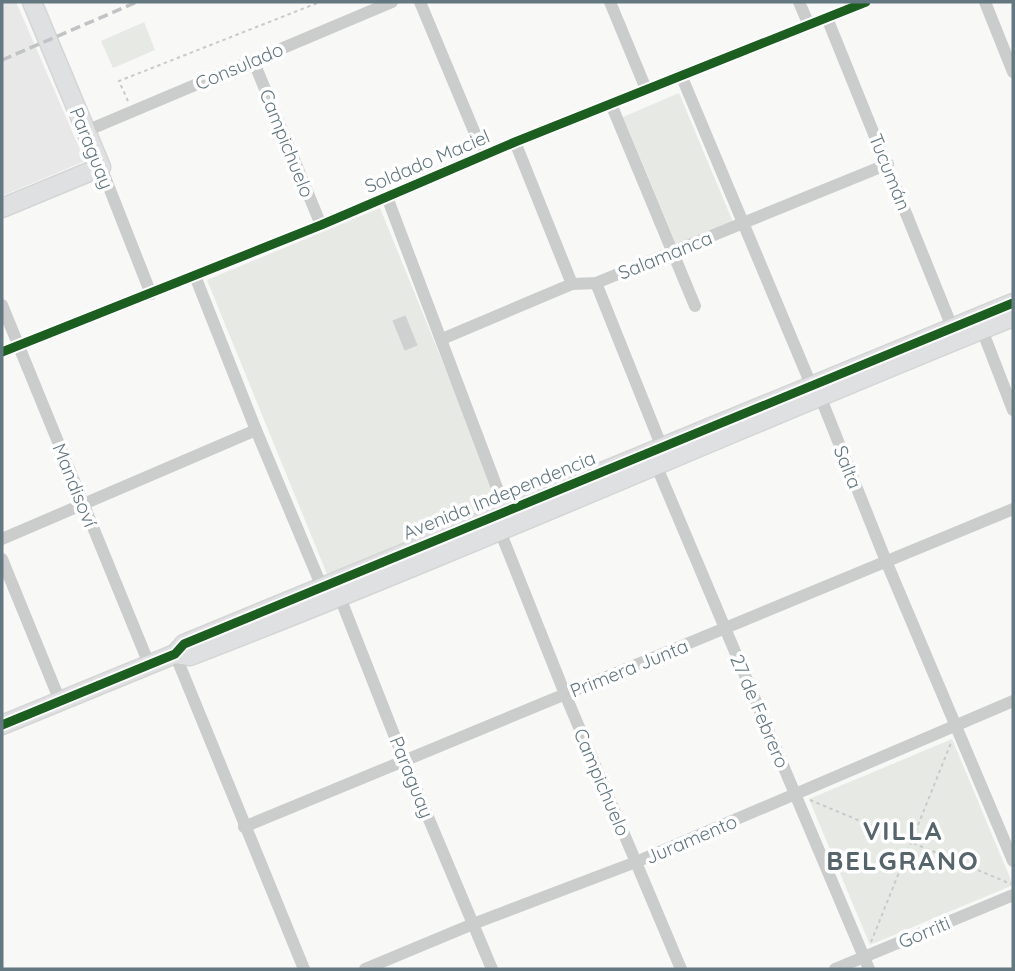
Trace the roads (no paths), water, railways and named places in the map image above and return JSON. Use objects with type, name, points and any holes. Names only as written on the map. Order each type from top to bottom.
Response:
[{"type":"street","name":"Paraguay","points":[[32,2],[151,294]]},
{"type":"street","name":"Consulado","points":[[86,131],[392,2]]},
{"type":"street","points":[[420,2],[484,155]]},
{"type":"street","points":[[610,2],[646,89]]},
{"type":"street","points":[[799,2],[809,26]]},
{"type":"street","name":"Soldado Maciel","points":[[2,352],[151,294],[515,142],[866,2]]},
{"type":"street","points":[[985,2],[1013,72]]},
{"type":"street","name":"Tucumán","points":[[827,18],[952,327]]},
{"type":"street","name":"Campichuelo","points":[[253,60],[321,225]]},
{"type":"street","name":"Salta","points":[[681,75],[1013,861]]},
{"type":"street","points":[[611,104],[695,306]]},
{"type":"street","points":[[515,142],[572,284]]},
{"type":"street","name":"Salamanca","points":[[442,339],[572,284],[596,283],[888,164]]},
{"type":"street","points":[[2,208],[100,167]]},
{"type":"street","name":"Campichuelo","points":[[387,197],[442,339],[502,520],[565,694],[681,969]]},
{"type":"street","name":"Paraguay","points":[[195,276],[256,430],[331,593],[492,969]]},
{"type":"street","name":"27 de Febrero","points":[[596,283],[725,628],[867,963]]},
{"type":"street","name":"Avenida Independencia","points":[[2,725],[175,654],[184,644],[331,593],[980,324],[1013,303]]},
{"type":"street","name":"Mandisoví","points":[[2,305],[149,664]]},
{"type":"street","name":"Avenida Independencia","points":[[816,392],[952,327],[1013,317]]},
{"type":"street","points":[[980,324],[1013,410]]},
{"type":"street","points":[[2,540],[256,430]]},
{"type":"street","name":"Primera Junta","points":[[244,827],[1013,509]]},
{"type":"street","points":[[2,559],[60,701]]},
{"type":"street","points":[[175,654],[304,969]]},
{"type":"street","name":"Juramento","points":[[365,969],[636,862],[1013,701]]},
{"type":"street","name":"Gorriti","points":[[835,969],[867,963],[1013,895]]},
{"type":"railway","points":[[2,60],[137,2]]},
{"type":"district","name":"VILLA BELGRANO","points":[[903,846]]}]
